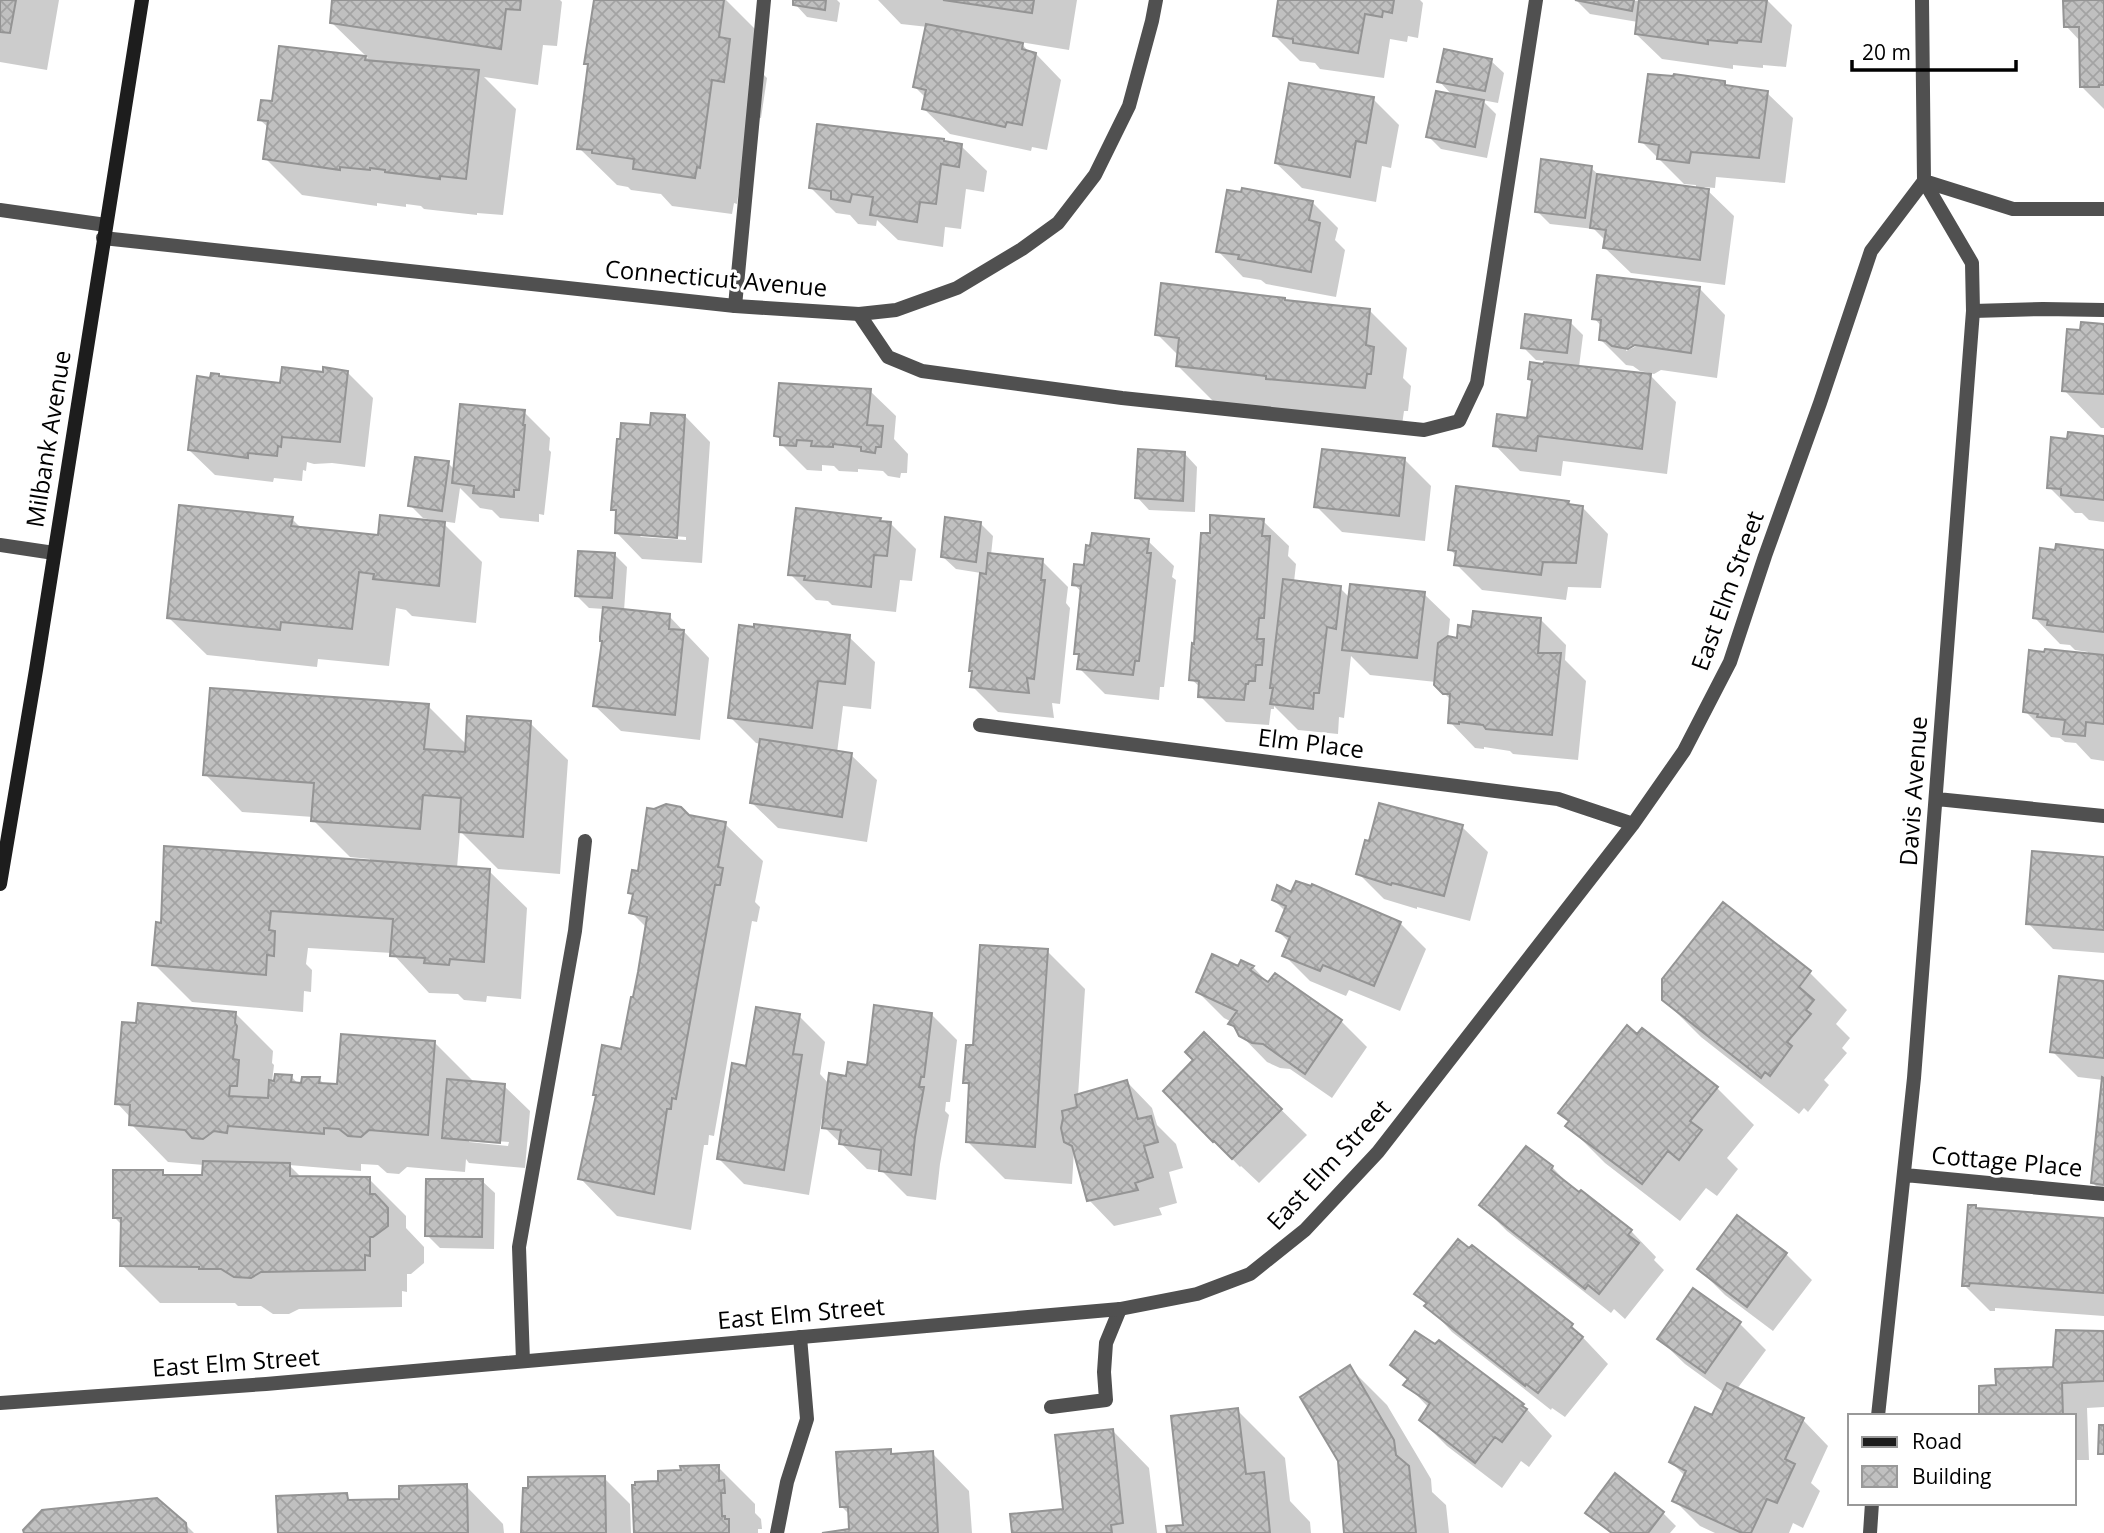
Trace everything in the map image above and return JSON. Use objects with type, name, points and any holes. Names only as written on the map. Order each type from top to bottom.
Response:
[{"type":"main road","name":"Milbank Avenue","points":[[0,884],[142,0]]},
{"type":"street","points":[[735,306],[764,0]]},
{"type":"street","name":"Connecticut Avenue","points":[[0,210],[104,232],[735,306],[859,314],[896,310],[957,288],[1022,249],[1058,223],[1095,175],[1129,106],[1156,0]]},
{"type":"street","points":[[859,314],[888,357],[922,371],[1122,398],[1424,430],[1459,421],[1478,383],[1536,0]]},
{"type":"street","points":[[1922,0],[1924,181],[2013,209],[2104,209]]},
{"type":"street","name":"Davis Avenue","points":[[1878,1414],[1905,1175],[1937,799],[1973,311],[1972,263],[1924,181]]},
{"type":"street","name":"East Elm Street","points":[[0,1403],[267,1384],[1120,1309],[1197,1294],[1250,1274],[1305,1230],[1378,1152],[1633,824],[1685,751],[1730,662],[1871,251],[1924,181]]},
{"type":"street","points":[[1973,311],[2104,310]]},
{"type":"street","points":[[0,545],[54,553]]},
{"type":"street","name":"Elm Place","points":[[980,724],[1559,799],[1633,824]]},
{"type":"street","points":[[1937,799],[2104,816]]},
{"type":"street","points":[[523,1361],[519,1247],[575,931],[585,841]]},
{"type":"street","name":"Cottage Place","points":[[1905,1175],[2104,1194]]},
{"type":"street","points":[[1051,1407],[1106,1400],[1106,1343],[1120,1309]]},
{"type":"street","points":[[777,1533],[787,1482],[807,1419],[800,1337]]},
{"type":"street","points":[[1870,1533],[1872,1505]]},
{"type":"building","points":[[0,0],[16,0],[10,33],[0,32]]},
{"type":"building","points":[[332,0],[521,0],[520,10],[506,9],[501,49],[330,23]]},
{"type":"building","points":[[594,0],[724,0],[719,37],[730,39],[724,82],[712,80],[700,168],[697,167],[695,178],[633,169],[634,159],[577,149],[588,64],[584,64]]},
{"type":"building","points":[[793,0],[826,0],[825,10],[793,5]]},
{"type":"building","points":[[943,0],[1034,0],[1032,13]]},
{"type":"building","points":[[1278,0],[1394,0],[1392,13],[1383,11],[1382,17],[1365,14],[1358,53],[1293,43],[1293,39],[1273,36]]},
{"type":"building","points":[[1575,0],[1634,0],[1632,11]]},
{"type":"building","points":[[1639,0],[1767,0],[1761,42],[1708,40],[1708,44],[1635,34]]},
{"type":"building","points":[[2104,0],[2104,85],[2099,87],[2080,87],[2079,27],[2064,27],[2063,1]]},
{"type":"building","points":[[926,24],[1023,43],[1022,49],[1036,53],[1022,125],[1007,122],[1005,127],[922,109],[926,90],[913,87]]},
{"type":"building","points":[[279,46],[366,56],[365,60],[479,70],[466,179],[440,176],[440,179],[370,168],[340,167],[340,170],[263,159],[268,121],[258,120],[261,100],[272,101]]},
{"type":"building","points":[[1444,49],[1492,59],[1485,91],[1437,82]]},
{"type":"building","points":[[1648,74],[1674,74],[1725,81],[1725,85],[1768,91],[1759,158],[1691,152],[1689,163],[1657,159],[1659,145],[1639,142]]},
{"type":"building","points":[[1289,83],[1374,97],[1366,143],[1356,141],[1350,177],[1275,163]]},
{"type":"building","points":[[1436,91],[1484,100],[1475,147],[1426,137]]},
{"type":"building","points":[[817,124],[944,139],[962,144],[959,167],[941,164],[936,204],[920,202],[917,222],[870,215],[873,197],[852,194],[850,202],[831,199],[831,191],[809,188]]},
{"type":"building","points":[[1541,159],[1592,166],[1585,218],[1535,212]]},
{"type":"building","points":[[1597,174],[1709,189],[1700,260],[1603,248],[1606,230],[1590,228]]},
{"type":"building","points":[[1242,188],[1313,201],[1309,220],[1320,223],[1311,272],[1238,259],[1239,255],[1216,252],[1227,190],[1241,192]]},
{"type":"building","points":[[1597,275],[1700,287],[1691,353],[1635,345],[1628,349],[1599,340],[1601,320],[1592,319]]},
{"type":"building","points":[[1161,283],[1370,309],[1366,345],[1374,347],[1371,374],[1367,374],[1365,388],[1266,379],[1266,376],[1176,366],[1179,338],[1155,335]]},
{"type":"building","points":[[1525,314],[1571,320],[1567,353],[1521,348]]},
{"type":"building","points":[[2081,322],[2104,324],[2104,394],[2062,391],[2067,329],[2080,330]]},
{"type":"building","points":[[1530,362],[1651,374],[1642,449],[1538,436],[1536,451],[1493,446],[1497,414],[1527,418],[1532,380],[1528,379]]},
{"type":"building","points":[[282,367],[323,372],[323,367],[348,371],[340,442],[282,437],[277,456],[248,453],[248,458],[188,450],[197,376],[210,378],[211,373],[280,383]]},
{"type":"building","points":[[779,383],[871,389],[867,425],[883,426],[881,447],[876,447],[875,453],[861,451],[861,447],[833,444],[833,447],[811,446],[812,441],[797,440],[796,446],[780,445],[780,437],[774,436]]},
{"type":"building","points":[[460,404],[525,410],[519,490],[514,490],[514,497],[473,493],[474,486],[452,483]]},
{"type":"building","points":[[651,413],[685,415],[677,538],[615,533],[616,510],[611,510],[617,439],[620,439],[621,423],[650,425]]},
{"type":"building","points":[[2068,432],[2104,436],[2104,500],[2061,495],[2061,489],[2047,488],[2051,437],[2067,439]]},
{"type":"building","points":[[1138,449],[1185,452],[1183,501],[1135,498]]},
{"type":"building","points":[[1322,449],[1405,458],[1399,516],[1314,507]]},
{"type":"building","points":[[415,457],[449,461],[442,511],[408,506]]},
{"type":"building","points":[[1456,486],[1569,501],[1568,504],[1583,506],[1576,563],[1543,562],[1541,575],[1454,565],[1456,551],[1448,550]]},
{"type":"building","points":[[179,505],[293,517],[291,526],[378,535],[380,515],[445,522],[439,586],[373,579],[374,574],[359,572],[352,629],[281,622],[280,630],[167,618]]},
{"type":"building","points":[[796,508],[881,518],[880,521],[891,522],[887,556],[874,555],[871,587],[804,580],[805,576],[788,575]]},
{"type":"building","points":[[1210,515],[1264,519],[1262,536],[1270,536],[1264,618],[1259,618],[1257,639],[1264,639],[1262,665],[1256,665],[1255,681],[1246,684],[1244,700],[1198,697],[1199,681],[1189,680],[1201,533],[1210,533]]},
{"type":"building","points":[[945,517],[981,522],[976,562],[941,557]]},
{"type":"building","points":[[1092,533],[1149,539],[1147,553],[1151,553],[1139,661],[1135,661],[1133,675],[1077,669],[1079,654],[1074,654],[1081,586],[1072,585],[1074,564],[1084,565],[1086,545],[1090,546]]},
{"type":"building","points":[[2056,544],[2104,550],[2104,632],[2047,625],[2048,620],[2033,618],[2040,548],[2055,550]]},
{"type":"building","points":[[578,551],[615,553],[612,598],[575,596]]},
{"type":"building","points":[[988,553],[1043,559],[1041,580],[1045,580],[1034,679],[1027,678],[1029,693],[970,687],[972,671],[969,671],[980,573],[986,574]]},
{"type":"building","points":[[1283,579],[1341,586],[1336,629],[1327,627],[1319,693],[1314,693],[1313,709],[1270,704]]},
{"type":"building","points":[[1350,584],[1425,592],[1417,658],[1342,650]]},
{"type":"building","points":[[603,607],[670,614],[669,629],[684,630],[675,715],[593,706],[602,641],[600,637]]},
{"type":"building","points":[[1473,611],[1541,618],[1538,653],[1561,653],[1552,735],[1486,729],[1483,725],[1459,722],[1448,723],[1450,694],[1443,694],[1434,685],[1438,643],[1448,636],[1457,638],[1458,625],[1471,627]]},
{"type":"building","points":[[754,624],[850,635],[845,684],[818,681],[812,728],[728,718],[739,625],[754,627]]},
{"type":"building","points":[[2045,649],[2104,655],[2104,724],[2086,722],[2085,736],[2063,734],[2065,720],[2037,717],[2038,714],[2023,712],[2029,650],[2044,652]]},
{"type":"building","points":[[210,688],[429,704],[424,749],[465,752],[467,716],[531,721],[523,837],[459,832],[461,798],[423,795],[420,829],[311,821],[314,783],[203,775]]},
{"type":"building","points":[[760,739],[852,753],[842,817],[750,803]]},
{"type":"building","points":[[1379,803],[1463,825],[1444,896],[1392,883],[1391,885],[1356,874],[1365,840],[1369,841]]},
{"type":"building","points":[[666,804],[681,807],[689,815],[726,822],[718,867],[723,868],[720,885],[715,885],[676,1099],[672,1098],[671,1109],[667,1109],[654,1194],[578,1179],[596,1095],[593,1095],[602,1045],[621,1049],[638,972],[647,917],[629,913],[633,894],[628,893],[632,870],[638,871],[647,808],[654,809]]},
{"type":"building","points":[[164,846],[490,869],[484,962],[450,959],[449,965],[424,963],[425,958],[390,956],[393,919],[271,911],[269,930],[275,931],[274,956],[267,955],[266,975],[152,965],[156,922],[161,923]]},
{"type":"building","points":[[2032,851],[2104,857],[2104,930],[2026,924]]},
{"type":"building","points":[[1296,881],[1311,886],[1312,884],[1401,922],[1374,986],[1323,965],[1320,971],[1282,956],[1290,937],[1276,931],[1286,906],[1272,900],[1277,885],[1291,892]]},
{"type":"building","points":[[1723,902],[1811,971],[1799,987],[1814,1000],[1806,1010],[1811,1014],[1787,1042],[1792,1046],[1770,1076],[1765,1072],[1761,1078],[1662,1000],[1662,979]]},
{"type":"building","points":[[980,945],[1048,949],[1035,1147],[966,1142],[969,1083],[963,1083],[966,1045],[973,1045]]},
{"type":"building","points":[[1212,954],[1238,966],[1241,960],[1254,966],[1250,970],[1268,982],[1275,973],[1342,1020],[1305,1074],[1263,1044],[1252,1043],[1239,1036],[1234,1026],[1228,1024],[1237,1011],[1196,992]]},
{"type":"building","points":[[2059,976],[2104,981],[2104,1058],[2050,1052]]},
{"type":"building","points":[[138,1003],[236,1012],[233,1059],[239,1060],[237,1086],[230,1086],[229,1096],[268,1098],[269,1080],[274,1081],[275,1074],[292,1075],[291,1082],[301,1083],[302,1077],[320,1077],[319,1083],[337,1084],[341,1034],[435,1041],[428,1135],[369,1130],[361,1137],[348,1136],[339,1129],[324,1128],[324,1134],[228,1126],[227,1133],[214,1131],[203,1139],[192,1138],[185,1130],[129,1125],[130,1105],[115,1104],[122,1022],[136,1023]]},
{"type":"building","points":[[874,1005],[932,1013],[924,1077],[921,1077],[919,1087],[924,1087],[911,1175],[879,1171],[881,1150],[839,1144],[841,1130],[822,1128],[829,1073],[846,1076],[848,1062],[867,1065]]},
{"type":"building","points":[[756,1007],[800,1014],[793,1054],[802,1055],[784,1170],[717,1159],[732,1063],[746,1066]]},
{"type":"building","points":[[1627,1025],[1637,1034],[1642,1028],[1718,1087],[1690,1121],[1702,1130],[1679,1160],[1668,1151],[1642,1184],[1565,1126],[1569,1121],[1558,1113]]},
{"type":"building","points":[[1204,1032],[1282,1109],[1232,1159],[1163,1091],[1193,1060],[1185,1052]]},
{"type":"building","points":[[2102,1077],[2104,1078],[2104,1185],[2091,1183]]},
{"type":"building","points":[[447,1079],[505,1084],[500,1143],[442,1138]]},
{"type":"building","points":[[1127,1080],[1138,1119],[1151,1116],[1158,1142],[1144,1146],[1153,1177],[1135,1183],[1138,1190],[1087,1201],[1072,1146],[1064,1142],[1062,1111],[1077,1107],[1075,1095]]},
{"type":"building","points":[[1526,1146],[1553,1166],[1551,1170],[1632,1230],[1628,1235],[1639,1243],[1599,1294],[1588,1285],[1585,1289],[1479,1205]]},
{"type":"building","points":[[203,1161],[290,1163],[290,1176],[370,1177],[370,1194],[375,1194],[388,1208],[388,1226],[370,1237],[370,1256],[365,1255],[365,1270],[261,1272],[251,1278],[234,1277],[221,1269],[120,1266],[121,1218],[113,1218],[113,1170],[163,1170],[163,1175],[202,1175]]},
{"type":"building","points":[[426,1179],[483,1179],[482,1237],[425,1236]]},
{"type":"building","points":[[1968,1205],[1976,1205],[1976,1208],[2104,1218],[2104,1293],[1970,1283],[1969,1286],[1962,1286]]},
{"type":"building","points":[[1737,1215],[1787,1253],[1747,1307],[1697,1269]]},
{"type":"building","points":[[1458,1239],[1469,1248],[1472,1245],[1573,1324],[1571,1327],[1583,1337],[1538,1393],[1526,1384],[1525,1386],[1424,1306],[1427,1303],[1414,1294]]},
{"type":"building","points":[[1693,1288],[1741,1322],[1705,1373],[1657,1339]]},
{"type":"building","points":[[2056,1330],[2104,1331],[2104,1381],[2062,1383],[2063,1414],[1979,1414],[1979,1386],[1996,1385],[1995,1369],[2053,1367]]},
{"type":"building","points":[[1415,1331],[1435,1344],[1439,1340],[1527,1409],[1502,1442],[1495,1437],[1475,1463],[1419,1420],[1430,1403],[1403,1385],[1408,1379],[1390,1365]]},
{"type":"building","points":[[1350,1365],[1394,1440],[1396,1455],[1409,1466],[1416,1533],[1344,1533],[1338,1461],[1300,1397]]},
{"type":"building","points":[[1727,1383],[1804,1418],[1785,1459],[1795,1464],[1777,1503],[1767,1499],[1751,1533],[1742,1533],[1672,1501],[1686,1471],[1669,1462],[1695,1407],[1712,1415]]},
{"type":"building","points":[[1238,1408],[1246,1474],[1264,1472],[1270,1533],[1167,1533],[1166,1526],[1183,1525],[1171,1416]]},
{"type":"building","points":[[2099,1425],[2104,1425],[2104,1454],[2098,1454]]},
{"type":"building","points":[[1113,1429],[1123,1523],[1111,1525],[1112,1533],[1012,1533],[1010,1514],[1063,1509],[1055,1435]]},
{"type":"building","points":[[891,1449],[891,1454],[933,1451],[938,1533],[822,1533],[849,1529],[848,1507],[840,1507],[836,1452]]},
{"type":"building","points":[[719,1465],[719,1481],[724,1480],[725,1493],[721,1493],[722,1516],[729,1519],[729,1533],[634,1533],[632,1485],[635,1485],[635,1482],[658,1481],[658,1471],[681,1470],[680,1466]]},
{"type":"building","points":[[1615,1473],[1664,1512],[1648,1533],[1612,1533],[1585,1513]]},
{"type":"building","points":[[605,1476],[606,1533],[521,1533],[523,1488],[528,1488],[528,1477]]},
{"type":"building","points":[[467,1484],[468,1533],[278,1533],[276,1496],[347,1493],[348,1500],[399,1499],[399,1486]]},
{"type":"building","points":[[157,1498],[186,1523],[187,1533],[24,1533],[23,1530],[42,1510]]}]
